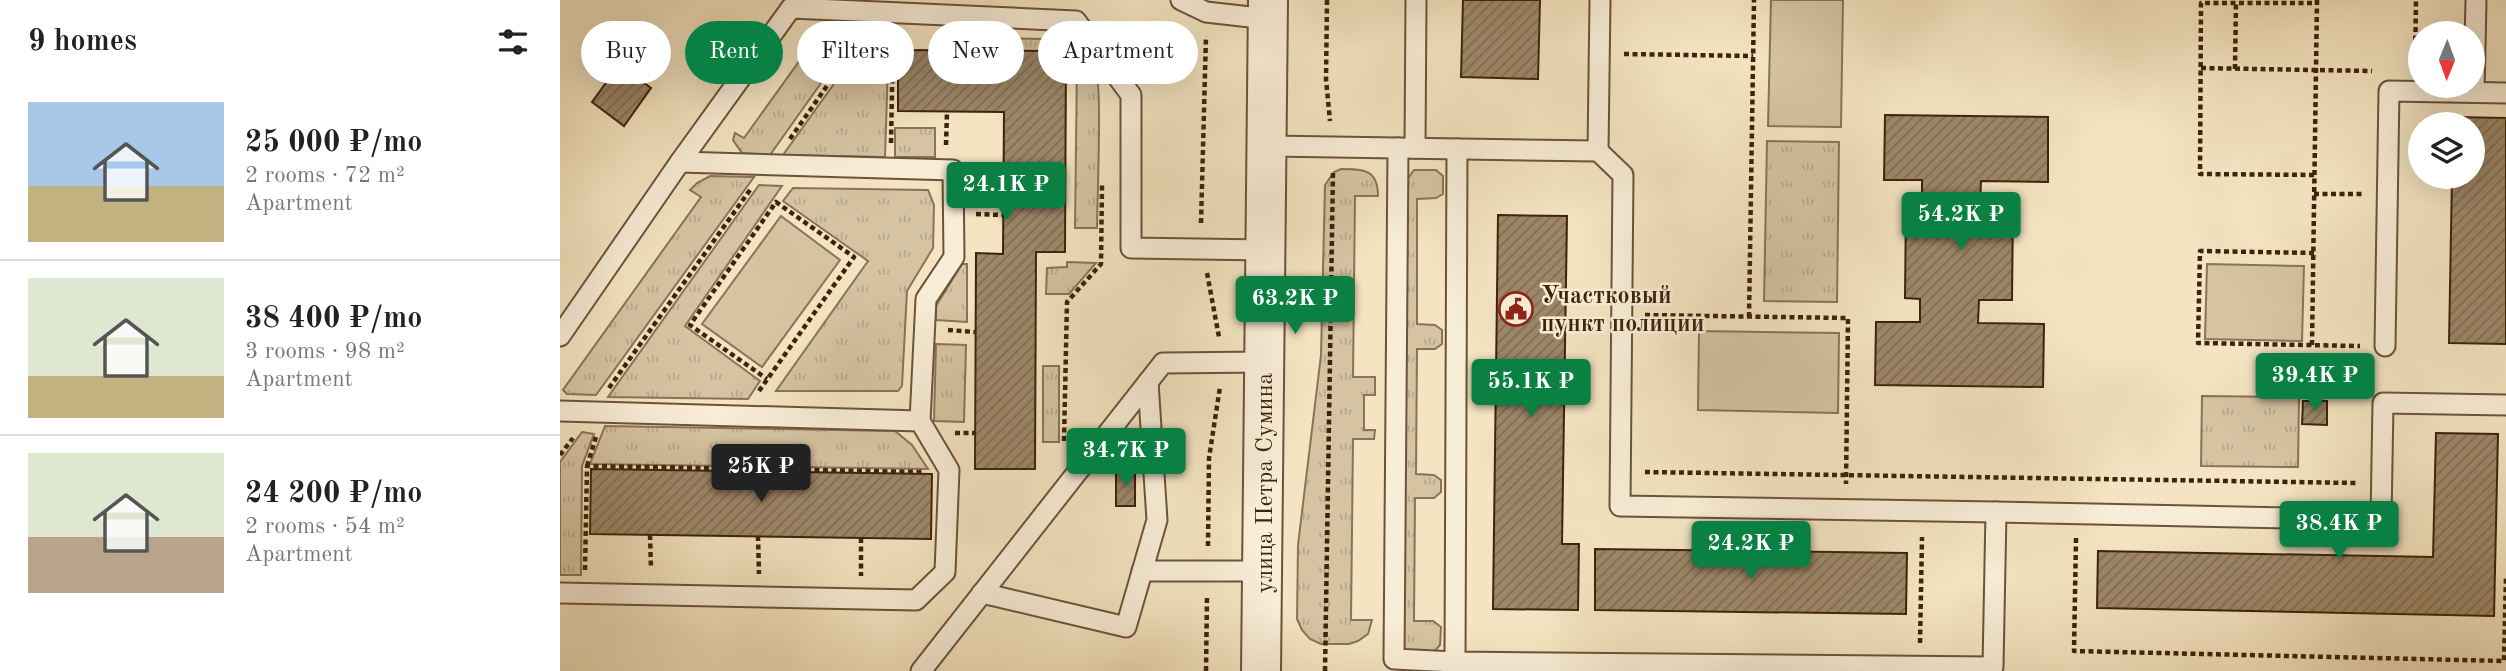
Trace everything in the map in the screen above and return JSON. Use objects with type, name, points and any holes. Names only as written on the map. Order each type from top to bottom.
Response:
[{"type":"street","name":"улица Петра Сумина","points":[[1261,671],[1268,10]]},
{"type":"lane","points":[[1181,0],[1206,12],[1268,10]]},
{"type":"lane","points":[[1416,0],[1407,148],[1394,665],[1455,662],[1752,668],[1993,669],[1996,512]]},
{"type":"lane","points":[[1598,150],[1600,0]]},
{"type":"lane","points":[[2476,0],[2476,21]]},
{"type":"lane","points":[[560,336],[791,8],[1076,21],[1131,95],[1131,248],[1265,250]]},
{"type":"lane","points":[[2385,346],[2389,91],[2408,91]]},
{"type":"lane","points":[[2485,92],[2506,93]]},
{"type":"lane","points":[[1266,146],[1598,150],[1623,174],[1619,506],[2381,520],[2383,403],[2506,405]]},
{"type":"lane","points":[[1455,662],[1457,149]]},
{"type":"lane","points":[[560,593],[916,600],[945,572],[949,470],[919,421],[926,299],[954,257],[953,170],[680,162]]},
{"type":"lane","points":[[921,671],[1163,363],[1265,362]]},
{"type":"lane","points":[[982,593],[1126,627],[1157,520],[1148,382]]},
{"type":"lane","points":[[560,411],[919,421]]},
{"type":"lane","points":[[1142,571],[1264,571]]},
{"type":"path","points":[[1325,671],[1333,147],[1326,79],[1327,0]]},
{"type":"path","points":[[1749,317],[1754,0]]},
{"type":"path","points":[[2416,0],[2416,21]]},
{"type":"path","points":[[2235,69],[2236,1]]},
{"type":"path","points":[[2312,345],[2315,194],[2316,70],[2315,2],[2201,3],[2200,174],[2315,175]]},
{"type":"path","points":[[1600,54],[1753,56]]},
{"type":"path","points":[[2201,68],[2378,71]]},
{"type":"path","points":[[560,455],[828,84]]},
{"type":"path","points":[[891,168],[892,84]]},
{"type":"path","points":[[945,170],[947,111]]},
{"type":"path","points":[[1064,441],[1067,302],[1101,264],[1102,180]]},
{"type":"path","points":[[2315,194],[2388,195]]},
{"type":"path","points":[[753,400],[854,257],[776,202],[690,325],[767,379]]},
{"type":"path","points":[[2314,253],[2200,251],[2198,343],[2385,346]]},
{"type":"path","points":[[1621,315],[1848,318],[1845,510]]},
{"type":"path","points":[[579,429],[599,429],[587,466],[585,579]]},
{"type":"path","points":[[587,466],[929,472]]},
{"type":"path","points":[[1619,471],[2381,483]]},
{"type":"path","points":[[1920,647],[1922,529]]},
{"type":"path","points":[[2076,531],[2074,651],[2504,660],[2506,576]]},
{"type":"path","points":[[650,535],[651,580]]},
{"type":"path","points":[[758,536],[759,582]]},
{"type":"path","points":[[861,538],[862,584]]},
{"type":"green space","points":[[1771,0],[1843,0],[1841,127],[1768,126]]},
{"type":"green space","points":[[1024,39],[1038,39],[1038,51],[1024,51]]},
{"type":"green space","points":[[797,64],[797,84],[820,84],[770,155],[742,153],[733,140],[735,133],[744,138]]},
{"type":"green space","points":[[834,84],[887,84],[885,157],[783,155]]},
{"type":"green space","points":[[1077,84],[1098,84],[1097,228],[1075,228]]},
{"type":"green space","points":[[895,128],[935,128],[935,157],[895,157]]},
{"type":"green space","points":[[1767,141],[1839,142],[1837,302],[1764,301]]},
{"type":"green space","points":[[1341,169],[1368,172],[1375,180],[1378,196],[1355,196],[1353,377],[1375,377],[1375,395],[1364,395],[1364,430],[1375,430],[1374,439],[1353,439],[1351,620],[1372,620],[1368,634],[1358,641],[1349,644],[1321,644],[1310,639],[1297,619],[1298,545],[1321,355],[1325,185],[1334,172]]},
{"type":"green space","points":[[1414,170],[1436,170],[1443,176],[1443,194],[1436,198],[1417,199],[1417,324],[1435,325],[1442,330],[1442,344],[1435,349],[1417,349],[1416,474],[1434,475],[1441,480],[1441,492],[1434,498],[1415,498],[1414,621],[1433,621],[1441,627],[1440,645],[1433,653],[1411,653],[1401,646],[1404,184]]},
{"type":"green space","points":[[710,176],[754,177],[596,395],[567,394],[563,390],[701,197],[690,190]]},
{"type":"green space","points":[[759,185],[782,186],[685,326],[760,381],[748,399],[608,397]]},
{"type":"green space","points":[[793,188],[928,190],[934,205],[933,248],[907,291],[902,386],[898,391],[776,391],[868,261],[783,201]]},
{"type":"green space","points":[[781,216],[840,260],[762,367],[702,324]]},
{"type":"green space","points":[[1067,262],[1096,263],[1069,294],[1046,294],[1047,268],[1067,267]]},
{"type":"green space","points":[[962,264],[967,264],[967,322],[936,320],[936,306]]},
{"type":"green space","points":[[2207,264],[2304,266],[2302,341],[2205,339]]},
{"type":"green space","points":[[1699,331],[1839,333],[1838,413],[1698,410]]},
{"type":"green space","points":[[936,344],[966,345],[964,422],[934,421]]},
{"type":"green space","points":[[1043,366],[1059,366],[1059,442],[1043,442]]},
{"type":"green space","points":[[2202,396],[2299,397],[2298,467],[2201,466]]},
{"type":"green space","points":[[605,426],[895,431],[912,445],[928,469],[590,464]]},
{"type":"green space","points":[[582,432],[594,434],[582,466],[581,575],[560,575],[560,462]]},
{"type":"building","points":[[1463,0],[1540,0],[1538,79],[1461,77]]},
{"type":"building","points":[[914,50],[928,50],[928,84],[1024,84],[1024,51],[1038,51],[1038,84],[1066,84],[1065,252],[1036,252],[1035,469],[975,469],[976,253],[1003,254],[1004,112],[898,111],[898,84],[914,84]]},
{"type":"building","points":[[605,84],[645,84],[651,88],[624,126],[592,102]]},
{"type":"building","points":[[1885,115],[2048,117],[2048,182],[1981,181],[1980,204],[2013,204],[2012,300],[1979,300],[1978,323],[2044,324],[2043,387],[1875,385],[1876,322],[1920,322],[1920,299],[1905,298],[1906,203],[1922,203],[1922,180],[1884,180]]},
{"type":"building","points":[[2485,118],[2506,118],[2506,344],[2449,343],[2452,189],[2485,189]]},
{"type":"building","points":[[1498,215],[1567,216],[1562,544],[1579,544],[1578,610],[1493,609]]},
{"type":"building","points":[[2303,401],[2327,401],[2327,425],[2302,424]]},
{"type":"building","points":[[2436,433],[2498,434],[2494,616],[2097,608],[2098,551],[2433,557]]},
{"type":"building","points":[[591,469],[932,474],[931,539],[590,534]]},
{"type":"building","points":[[1116,470],[1135,470],[1135,506],[1116,506]]},
{"type":"building","points":[[1595,549],[1907,553],[1906,614],[1595,610]]},
{"type":"place","name":"Участковый пункт полиции","points":[[1516,309]]}]
